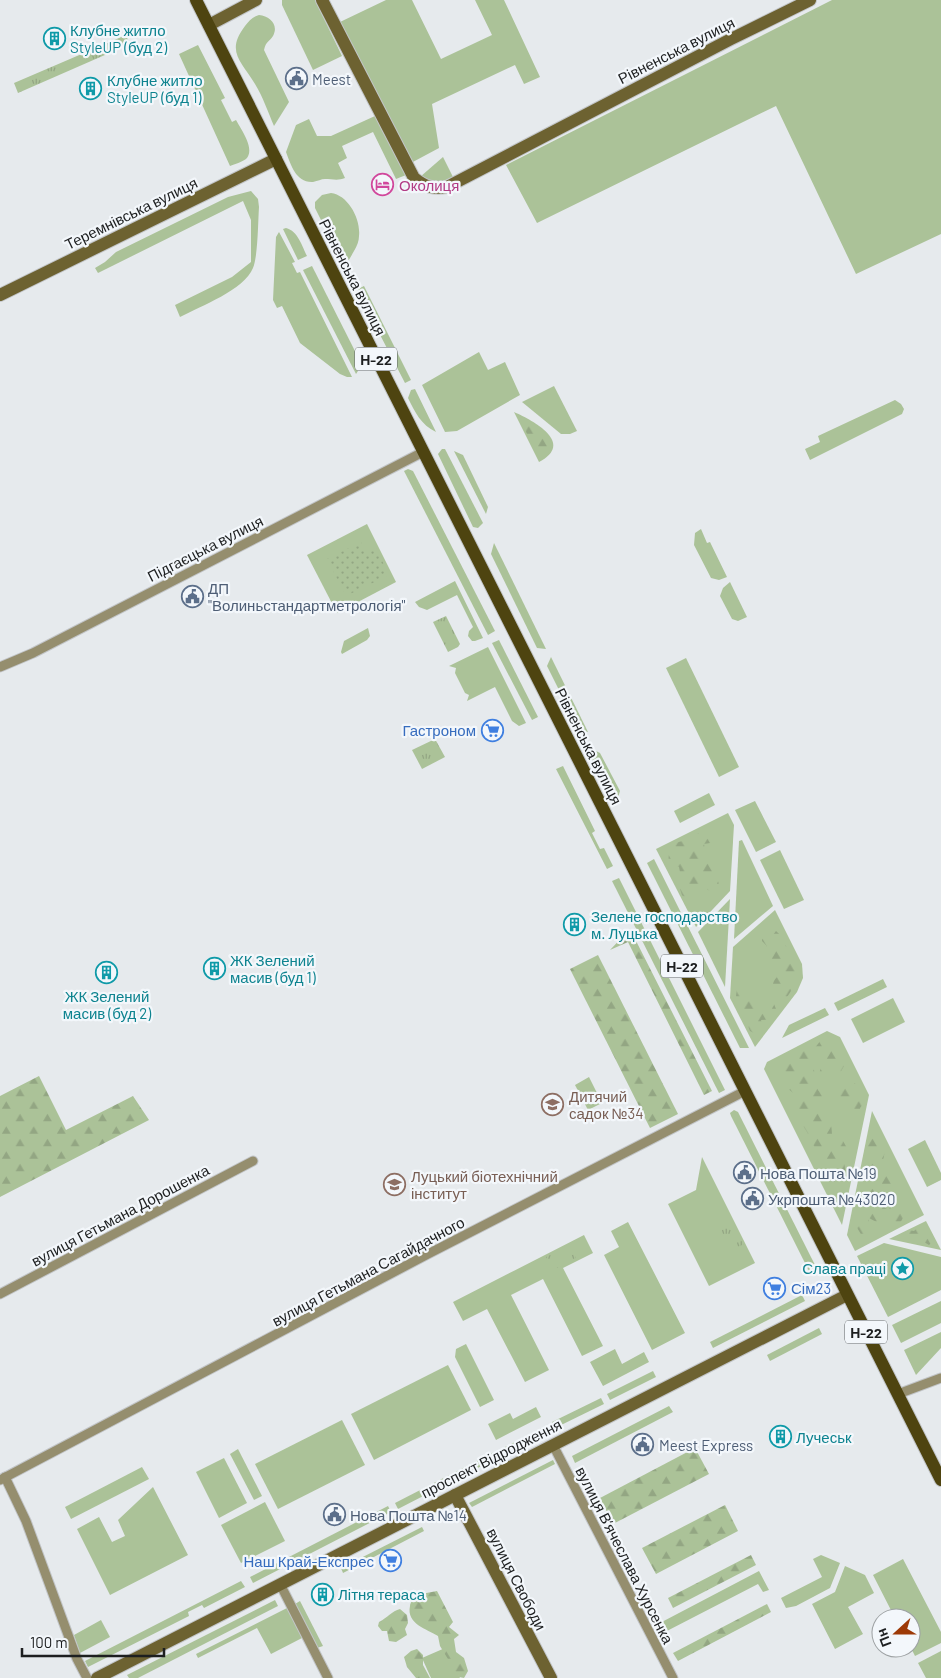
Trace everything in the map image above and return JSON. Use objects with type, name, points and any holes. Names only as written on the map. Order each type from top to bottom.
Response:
[{"type":"main road","name":"Рівненська вулиця","points":[[196,0],[941,1480]]},
{"type":"street","points":[[209,26],[256,0]]},
{"type":"street","name":"Рівненська вулиця","points":[[322,0],[414,178],[424,186],[435,189],[447,187],[731,39],[810,0]]},
{"type":"street","name":"Теремнівська вулиця","points":[[0,295],[276,160]]},
{"type":"street","name":"Підгаєцька вулиця","points":[[0,668],[33,653],[423,452]]},
{"type":"street","name":"вулиця Гетьмана Сагайдачного","points":[[87,1678],[77,1659],[26,1521],[2,1479],[428,1254],[745,1091]]},
{"type":"street","name":"вулиця Гетьмана Дорошенка","points":[[0,1294],[253,1161]]},
{"type":"street","name":"проспект Відродження","points":[[97,1678],[847,1295]]},
{"type":"street","points":[[898,1394],[941,1378]]},
{"type":"street","name":"вулиця Вʼячеслава Хурсенка","points":[[553,1445],[673,1678]]},
{"type":"street","name":"вулиця Свободи","points":[[455,1495],[551,1678]]},
{"type":"street","points":[[280,1584],[328,1678]]},
{"type":"green space","points":[[282,0],[315,0],[342,56],[313,70],[282,5]]},
{"type":"green space","points":[[386,0],[412,0],[441,59],[492,35],[475,0],[504,0],[540,77],[524,84],[515,65],[432,104],[439,148],[411,163],[340,22]]},
{"type":"green space","points":[[832,0],[941,0],[941,234],[856,274],[776,106],[537,223],[506,165]]},
{"type":"green space","points":[[259,15],[270,19],[274,25],[275,32],[264,50],[289,102],[274,126],[255,84],[241,63],[236,50],[239,35],[249,21]]},
{"type":"green space","points":[[126,35],[130,44],[18,93],[14,83]]},
{"type":"green space","points":[[198,45],[225,98],[221,100],[232,122],[236,120],[249,145],[249,155],[246,159],[230,166],[179,54]]},
{"type":"green space","points":[[375,116],[406,175],[396,179],[373,132],[342,146],[347,158],[338,163],[345,178],[307,182],[302,180],[295,172],[286,152],[296,125],[309,119],[317,136],[331,136]]},
{"type":"green space","points":[[443,157],[453,177],[436,184],[420,177]]},
{"type":"green space","points":[[251,191],[258,199],[259,207],[257,247],[253,268],[241,283],[231,290],[180,317],[175,305],[232,277],[251,262],[251,220],[243,201],[98,273],[95,268],[116,252],[228,197]]},
{"type":"green space","points":[[331,193],[343,198],[348,203],[358,222],[358,244],[345,263],[341,260],[315,208],[315,202],[322,195]]},
{"type":"green space","points":[[286,228],[297,236],[307,256],[298,260],[283,229]]},
{"type":"green space","points":[[279,232],[295,262],[292,263],[297,273],[300,272],[352,377],[340,374],[300,343],[282,306],[277,308],[273,300],[276,237]]},
{"type":"green space","points":[[312,266],[359,359],[360,368],[356,374],[303,270]]},
{"type":"green space","points":[[364,286],[411,380],[405,383],[376,327],[380,325],[369,304],[366,305],[358,289]]},
{"type":"green space","points":[[479,352],[488,370],[505,362],[520,395],[457,431],[445,432],[422,385]]},
{"type":"green space","points":[[554,386],[577,431],[570,434],[561,434],[522,402]]},
{"type":"green space","points":[[415,389],[436,432],[422,422],[408,398],[411,390]]},
{"type":"green space","points":[[895,400],[904,409],[902,414],[810,460],[805,449],[820,442],[818,436]]},
{"type":"green space","points":[[514,412],[540,427],[548,433],[552,440],[553,447],[549,455],[539,462]]},
{"type":"green space","points":[[531,422],[546,436],[549,446],[546,452],[540,453],[533,447],[523,425]]},
{"type":"green space","points":[[442,449],[445,449],[483,523],[478,528],[473,527],[438,454]]},
{"type":"green space","points":[[454,451],[463,455],[488,507],[486,514]]},
{"type":"green space","points":[[408,469],[413,471],[495,631],[488,635],[404,471]]},
{"type":"green space","points":[[367,524],[396,582],[337,613],[307,555]]},
{"type":"green space","points":[[701,529],[707,543],[710,542],[727,577],[719,580],[711,578],[694,545],[695,533]]},
{"type":"green space","points":[[361,542],[365,551],[375,546],[389,575],[346,596],[327,559]]},
{"type":"green space","points":[[494,543],[546,649],[537,648],[491,554]]},
{"type":"green space","points":[[455,581],[483,638],[472,641],[468,636],[469,631],[473,627],[457,595],[427,610],[419,607],[415,602]]},
{"type":"green space","points":[[730,582],[747,617],[738,621],[732,619],[720,596],[723,588]]},
{"type":"green space","points":[[446,616],[460,644],[448,652],[433,622]]},
{"type":"green space","points":[[368,628],[370,636],[367,640],[342,654],[344,641]]},
{"type":"green space","points":[[499,640],[538,717],[532,720],[492,643]]},
{"type":"green space","points":[[488,647],[526,723],[519,726],[512,721],[495,687],[467,701],[469,695],[465,693],[455,673],[456,668],[449,666]]},
{"type":"green space","points":[[551,657],[588,732],[579,730],[547,666]]},
{"type":"green space","points":[[686,658],[739,767],[719,777],[666,668]]},
{"type":"green space","points":[[435,739],[445,757],[422,769],[412,750]]},
{"type":"green space","points":[[592,749],[600,753],[620,791],[617,801],[614,803],[587,752]]},
{"type":"green space","points":[[563,766],[595,831],[592,833],[600,849],[604,848],[613,866],[607,869],[556,769]]},
{"type":"green space","points":[[709,793],[715,805],[680,823],[674,811]]},
{"type":"green space","points":[[755,801],[776,842],[756,852],[735,810]]},
{"type":"green space","points":[[728,813],[734,825],[730,891],[696,927],[656,849]]},
{"type":"green space","points":[[705,830],[718,837],[716,842],[704,844],[705,850],[718,860],[719,864],[715,869],[719,885],[717,889],[711,892],[703,886],[703,896],[698,900],[687,900],[682,895],[678,883],[681,877],[679,867],[670,865],[669,853],[676,843],[685,841],[695,845],[698,833]]},
{"type":"green space","points":[[742,840],[773,906],[734,939],[739,841]]},
{"type":"green space","points":[[780,850],[804,900],[784,909],[760,860]]},
{"type":"green space","points":[[654,859],[749,1048],[740,1048],[647,863]]},
{"type":"green space","points":[[619,878],[725,1090],[719,1093],[612,881]]},
{"type":"green space","points":[[730,899],[725,987],[698,932]]},
{"type":"green space","points":[[775,910],[802,964],[803,978],[797,992],[755,1047],[730,998],[733,947]]},
{"type":"green space","points":[[630,929],[712,1091],[704,1095],[628,942],[610,950]]},
{"type":"green space","points":[[776,931],[784,940],[797,969],[795,983],[786,998],[777,998],[773,985],[777,977],[772,965],[760,961],[757,951],[760,947],[765,948],[767,946],[762,941],[762,935],[773,935]]},
{"type":"green space","points":[[598,955],[678,1114],[650,1128],[570,969]]},
{"type":"green space","points":[[883,979],[887,987],[838,1011],[834,1003]]},
{"type":"green space","points":[[742,985],[751,993],[760,1008],[766,1002],[774,1004],[776,1009],[774,1019],[761,1020],[763,1027],[759,1036],[750,1031],[736,996],[737,988]]},
{"type":"green space","points":[[893,998],[905,1022],[863,1043],[851,1019]]},
{"type":"green space","points":[[825,1008],[829,1015],[782,1038],[789,1025]]},
{"type":"green space","points":[[827,1031],[840,1037],[869,1095],[842,1225],[764,1069],[767,1062]]},
{"type":"green space","points":[[829,1039],[835,1042],[838,1047],[839,1051],[836,1055],[836,1060],[844,1066],[840,1073],[825,1078],[819,1074],[822,1065],[818,1063],[813,1065],[818,1090],[827,1097],[828,1101],[823,1109],[831,1122],[832,1134],[842,1139],[848,1150],[844,1160],[846,1177],[841,1183],[831,1181],[797,1116],[796,1095],[782,1082],[778,1073],[778,1063],[788,1055],[798,1055],[802,1049],[814,1049],[821,1040]]},
{"type":"green space","points":[[39,1076],[66,1130],[133,1096],[149,1120],[0,1197],[0,1096]]},
{"type":"green space","points":[[589,1077],[602,1103],[588,1110],[575,1085]]},
{"type":"green space","points":[[850,1081],[859,1087],[863,1095],[864,1103],[860,1108],[861,1119],[858,1120],[845,1107],[838,1106],[835,1100],[838,1090],[843,1091]]},
{"type":"green space","points":[[734,1110],[738,1112],[816,1267],[809,1271],[731,1116],[730,1113]]},
{"type":"green space","points":[[872,1111],[924,1215],[855,1251],[847,1235]]},
{"type":"green space","points":[[872,1135],[880,1138],[885,1151],[882,1165],[896,1173],[898,1180],[894,1190],[882,1185],[877,1180],[867,1159],[867,1148]]},
{"type":"green space","points":[[925,1140],[941,1173],[941,1180],[927,1187],[908,1149]]},
{"type":"green space","points":[[702,1157],[755,1263],[709,1286],[668,1204],[696,1190]]},
{"type":"green space","points":[[864,1187],[871,1187],[879,1196],[883,1206],[888,1210],[900,1197],[906,1198],[909,1203],[907,1207],[899,1209],[903,1218],[900,1223],[896,1225],[886,1222],[882,1225],[869,1218],[867,1235],[862,1236],[856,1226],[856,1217],[867,1215],[859,1201],[860,1193]]},
{"type":"green space","points":[[926,1221],[941,1250],[889,1239]]},
{"type":"green space","points":[[628,1222],[685,1333],[652,1350],[604,1255],[619,1247],[611,1231]]},
{"type":"green space","points":[[733,1222],[744,1244],[726,1253],[715,1231]]},
{"type":"green space","points":[[919,1226],[924,1227],[930,1235],[932,1242],[929,1245],[919,1239],[908,1238],[904,1234],[909,1230],[914,1231]]},
{"type":"green space","points":[[584,1235],[593,1253],[563,1268],[603,1346],[582,1356],[543,1279],[511,1295],[549,1370],[525,1382],[487,1309],[463,1321],[453,1302]]},
{"type":"green space","points":[[884,1243],[941,1257],[941,1290],[888,1317],[857,1256]]},
{"type":"green space","points":[[570,1245],[576,1258],[553,1270],[546,1257]]},
{"type":"green space","points":[[802,1295],[805,1301],[713,1348],[710,1342]]},
{"type":"green space","points":[[941,1301],[941,1323],[901,1343],[892,1325]]},
{"type":"green space","points":[[819,1328],[822,1334],[770,1361],[767,1355]]},
{"type":"green space","points":[[941,1332],[941,1348],[916,1375],[904,1350]]},
{"type":"green space","points":[[466,1344],[494,1400],[480,1407],[455,1357],[456,1349]]},
{"type":"green space","points":[[615,1349],[622,1364],[644,1352],[649,1362],[603,1386],[590,1362]]},
{"type":"green space","points":[[448,1365],[471,1410],[374,1460],[351,1414]]},
{"type":"green space","points":[[653,1371],[656,1377],[610,1400],[607,1394]]},
{"type":"green space","points":[[601,1398],[604,1404],[555,1428],[552,1422]]},
{"type":"green space","points":[[669,1406],[673,1412],[575,1463],[572,1456]]},
{"type":"green space","points":[[536,1407],[541,1417],[496,1440],[488,1424],[510,1413],[513,1419]]},
{"type":"green space","points":[[342,1420],[365,1465],[278,1509],[255,1464]]},
{"type":"green space","points":[[546,1426],[549,1432],[503,1455],[501,1449]]},
{"type":"green space","points":[[695,1448],[709,1474],[613,1524],[600,1498]]},
{"type":"green space","points":[[238,1449],[262,1496],[254,1500],[230,1454]]},
{"type":"green space","points":[[494,1452],[497,1458],[398,1509],[395,1503]]},
{"type":"green space","points":[[224,1458],[247,1503],[219,1518],[196,1472]]},
{"type":"green space","points":[[553,1460],[555,1464],[472,1507],[469,1503]]},
{"type":"green space","points":[[142,1467],[149,1479],[71,1519],[65,1507]]},
{"type":"green space","points":[[153,1487],[188,1555],[110,1595],[77,1529],[99,1517],[112,1542],[125,1536],[118,1520]]},
{"type":"green space","points":[[265,1502],[285,1541],[241,1563],[221,1525]]},
{"type":"green space","points":[[725,1505],[738,1531],[656,1574],[642,1548]]},
{"type":"green space","points":[[388,1506],[391,1512],[253,1583],[250,1577]]},
{"type":"green space","points":[[422,1527],[424,1531],[343,1573],[341,1568]]},
{"type":"green space","points":[[751,1555],[756,1565],[673,1608],[668,1598]]},
{"type":"green space","points":[[821,1555],[840,1563],[830,1588],[796,1606],[786,1608],[781,1598],[822,1577],[813,1559]]},
{"type":"green space","points":[[903,1559],[941,1632],[941,1643],[921,1653],[921,1608],[890,1608],[873,1575]]},
{"type":"green space","points":[[845,1566],[865,1575],[874,1593],[848,1607],[863,1634],[835,1649],[812,1604],[835,1592]]},
{"type":"green space","points":[[759,1571],[769,1590],[763,1592],[758,1584],[663,1633],[658,1624]]},
{"type":"green space","points":[[241,1581],[245,1587],[204,1608],[202,1605],[188,1612],[189,1616],[88,1667],[85,1661]]},
{"type":"green space","points":[[437,1591],[453,1622],[449,1627],[459,1635],[454,1639],[456,1652],[464,1658],[468,1671],[464,1678],[459,1677],[440,1646],[438,1636],[418,1625],[411,1617],[410,1605],[416,1595]]},
{"type":"green space","points":[[275,1600],[278,1606],[138,1678],[129,1678],[127,1675]]},
{"type":"green space","points":[[300,1601],[323,1646],[317,1648],[295,1604]]},
{"type":"green space","points":[[767,1604],[771,1612],[678,1661],[673,1653]]},
{"type":"green space","points":[[287,1608],[302,1638],[271,1654],[257,1628],[198,1658],[196,1654]]},
{"type":"green space","points":[[400,1609],[407,1615],[408,1623],[405,1629],[407,1635],[396,1642],[389,1641],[387,1631],[382,1631],[378,1626],[379,1622]]},
{"type":"green space","points":[[101,1620],[110,1637],[80,1653],[74,1635]]},
{"type":"green space","points":[[445,1648],[460,1678],[431,1678],[422,1658]]},
{"type":"green space","points":[[417,1649],[423,1655],[423,1665],[430,1678],[416,1678],[407,1667],[404,1657]]},
{"type":"green space","points":[[941,1651],[941,1678],[926,1678],[918,1663]]},
{"type":"place","name":"Клубне житло StyleUP (буд 2)","points":[[54,39]]},
{"type":"place","name":"Meest","points":[[296,79]]},
{"type":"place","name":"Клубне житло StyleUP (буд 1)","points":[[91,89]]},
{"type":"place","name":"Околиця","points":[[383,185]]},
{"type":"place","name":"ДП \"Волиньстандартметрологія\"","points":[[192,597]]},
{"type":"place","name":"Гастроном","points":[[492,730]]},
{"type":"place","name":"Зелене господарство м. Луцька","points":[[575,925]]},
{"type":"place","name":"ЖК Зелений масив (буд 1)","points":[[214,969]]},
{"type":"place","name":"ЖК Зелений масив (буд 2)","points":[[107,973]]},
{"type":"place","name":"Дитячий садок №34","points":[[553,1105]]},
{"type":"place","name":"Нова Пошта №19","points":[[744,1173]]},
{"type":"place","name":"Луцький біотехнічний інститут","points":[[395,1185]]},
{"type":"place","name":"Укрпошта №43020","points":[[752,1199]]},
{"type":"place","name":"Слава праці","points":[[902,1268]]},
{"type":"place","name":"Сім23","points":[[775,1288]]},
{"type":"place","name":"Лучеськ","points":[[780,1437]]},
{"type":"place","name":"Meest Express","points":[[643,1445]]},
{"type":"place","name":"Нова Пошта №14","points":[[334,1515]]},
{"type":"place","name":"Наш Край-Експрес","points":[[390,1561]]},
{"type":"place","name":"Літня тераса","points":[[322,1594]]}]
